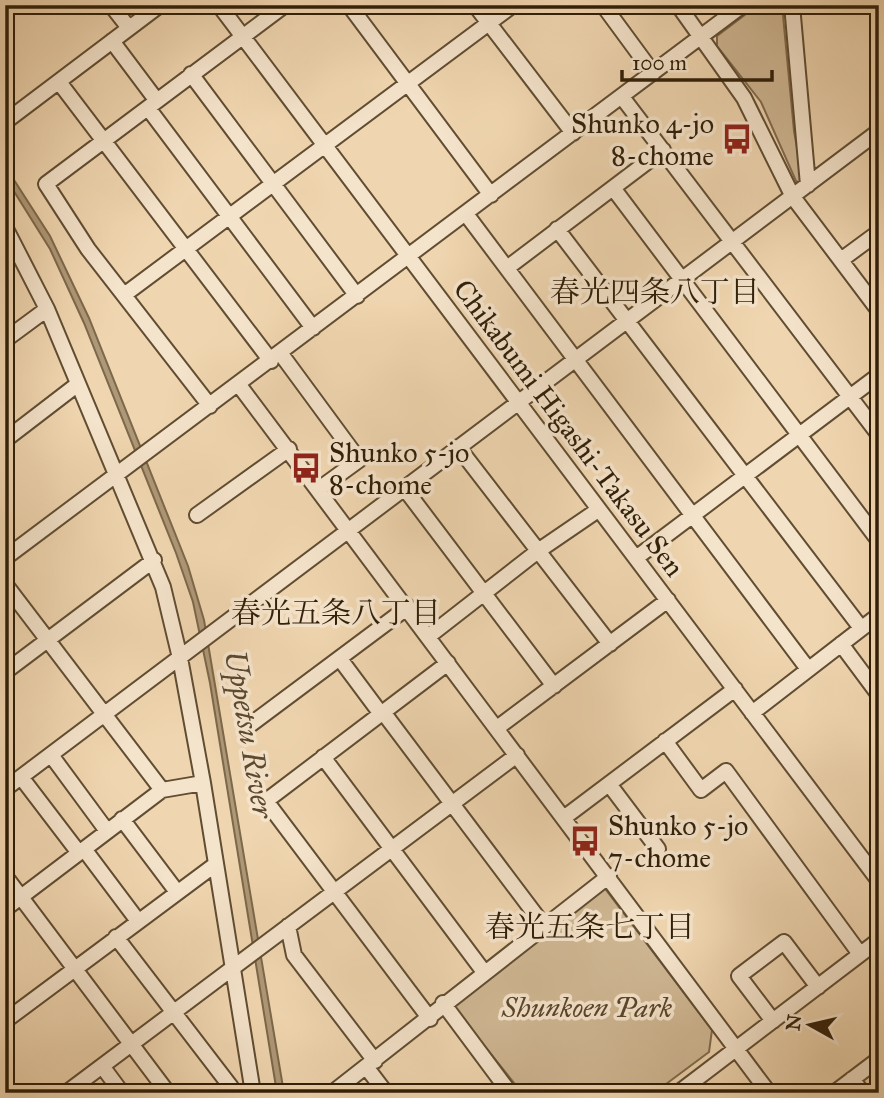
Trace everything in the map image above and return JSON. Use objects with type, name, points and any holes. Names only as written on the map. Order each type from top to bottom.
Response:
[{"type":"street","points":[[5,9],[10,5]]},
{"type":"street","points":[[111,5],[129,28]]},
{"type":"street","points":[[7,119],[160,5]]},
{"type":"street","name":"Chikabumi Higashi-Takasu Sen","points":[[219,5],[879,881]]},
{"type":"street","points":[[210,406],[88,249],[46,184],[285,5]]},
{"type":"street","points":[[349,5],[491,195]]},
{"type":"street","points":[[475,5],[572,133]]},
{"type":"street","points":[[124,295],[513,5]]},
{"type":"street","points":[[603,5],[653,73]]},
{"type":"street","points":[[678,5],[744,97],[793,197],[879,311]]},
{"type":"street","points":[[5,558],[276,358],[743,5]]},
{"type":"street","points":[[792,5],[808,185]]},
{"type":"street","points":[[874,5],[879,12]]},
{"type":"street","points":[[112,41],[228,217],[313,328]]},
{"type":"street","points":[[191,74],[357,296]]},
{"type":"street","points":[[60,82],[186,249],[359,460],[319,489]]},
{"type":"street","points":[[622,97],[879,435]]},
{"type":"street","points":[[5,789],[879,131]]},
{"type":"street","points":[[507,268],[663,150]]},
{"type":"street","points":[[612,188],[879,541]]},
{"type":"street","points":[[466,214],[808,669]]},
{"type":"street","points":[[557,229],[861,628]]},
{"type":"street","points":[[6,230],[47,309],[78,384],[121,472],[154,560],[184,655],[216,864],[237,964],[253,1093]]},
{"type":"street","points":[[841,260],[879,232]]},
{"type":"street","points":[[5,340],[47,309]]},
{"type":"street","points":[[636,558],[879,375]]},
{"type":"street","points":[[5,440],[78,384]]},
{"type":"street","points":[[239,385],[408,607],[769,1093]]},
{"type":"street","points":[[458,447],[610,644]]},
{"type":"street","points":[[197,515],[289,449]]},
{"type":"street","points":[[405,489],[554,685]]},
{"type":"street","points":[[429,636],[538,551],[598,510]]},
{"type":"street","points":[[5,672],[154,560]]},
{"type":"street","points":[[5,584],[162,790]]},
{"type":"street","points":[[497,728],[668,600]]},
{"type":"street","points":[[250,725],[408,607]]},
{"type":"street","points":[[752,713],[879,615]]},
{"type":"street","points":[[841,644],[879,695]]},
{"type":"street","points":[[340,659],[544,926]]},
{"type":"street","points":[[430,1019],[266,801],[448,663]]},
{"type":"street","points":[[565,817],[735,689]]},
{"type":"street","points":[[666,741],[701,790],[726,771],[860,954]]},
{"type":"street","points":[[51,755],[107,831]]},
{"type":"street","points":[[66,1093],[517,755]]},
{"type":"street","points":[[323,757],[484,972]]},
{"type":"street","points":[[21,777],[138,920]]},
{"type":"street","points":[[5,909],[162,790],[203,783]]},
{"type":"street","points":[[609,784],[658,849]]},
{"type":"street","points":[[122,819],[177,892]]},
{"type":"street","points":[[5,1021],[216,864]]},
{"type":"street","points":[[5,876],[168,1093]]},
{"type":"street","points":[[332,1093],[430,1019],[443,1003],[609,876]]},
{"type":"street","points":[[283,930],[294,955],[371,1065],[386,1093]]},
{"type":"street","points":[[116,937],[173,1011],[226,1090],[250,1073]]},
{"type":"street","points":[[678,1093],[879,940]]},
{"type":"street","points":[[773,1021],[739,976],[784,942],[818,987]]},
{"type":"street","points":[[443,1003],[510,1093]]},
{"type":"street","points":[[834,1093],[879,1059]]},
{"type":"street","points":[[102,1066],[122,1093]]},
{"type":"street","points":[[852,1079],[863,1093]]},
{"type":"green space","points":[[758,5],[782,5],[794,131],[803,180],[800,183],[796,181],[761,102],[717,46],[717,36]]},
{"type":"green space","name":"Shunkoen Park","points":[[603,886],[712,1030],[709,1052],[654,1093],[522,1093],[451,1004]]},
{"type":"shaded area","points":[[5,166],[50,236],[89,318],[188,566],[204,620],[284,1093],[277,1093],[210,683],[193,602],[84,323],[50,249],[5,177]]},
{"type":"place","name":"Shunko 4-jo 8-chome","points":[[737,139]]},
{"type":"place","name":"Shunko 5-jo 8-chome","points":[[306,468]]},
{"type":"place","name":"Shunko 5-jo 7-chome","points":[[585,841]]},
{"type":"district","name":"春光四条八丁目","points":[[655,292]]},
{"type":"district","name":"春光五条八丁目","points":[[336,613]]},
{"type":"district","name":"春光五条七丁目","points":[[590,927]]},
{"type":"water label","name":"Uppetsu River","points":[[249,734]]}]
